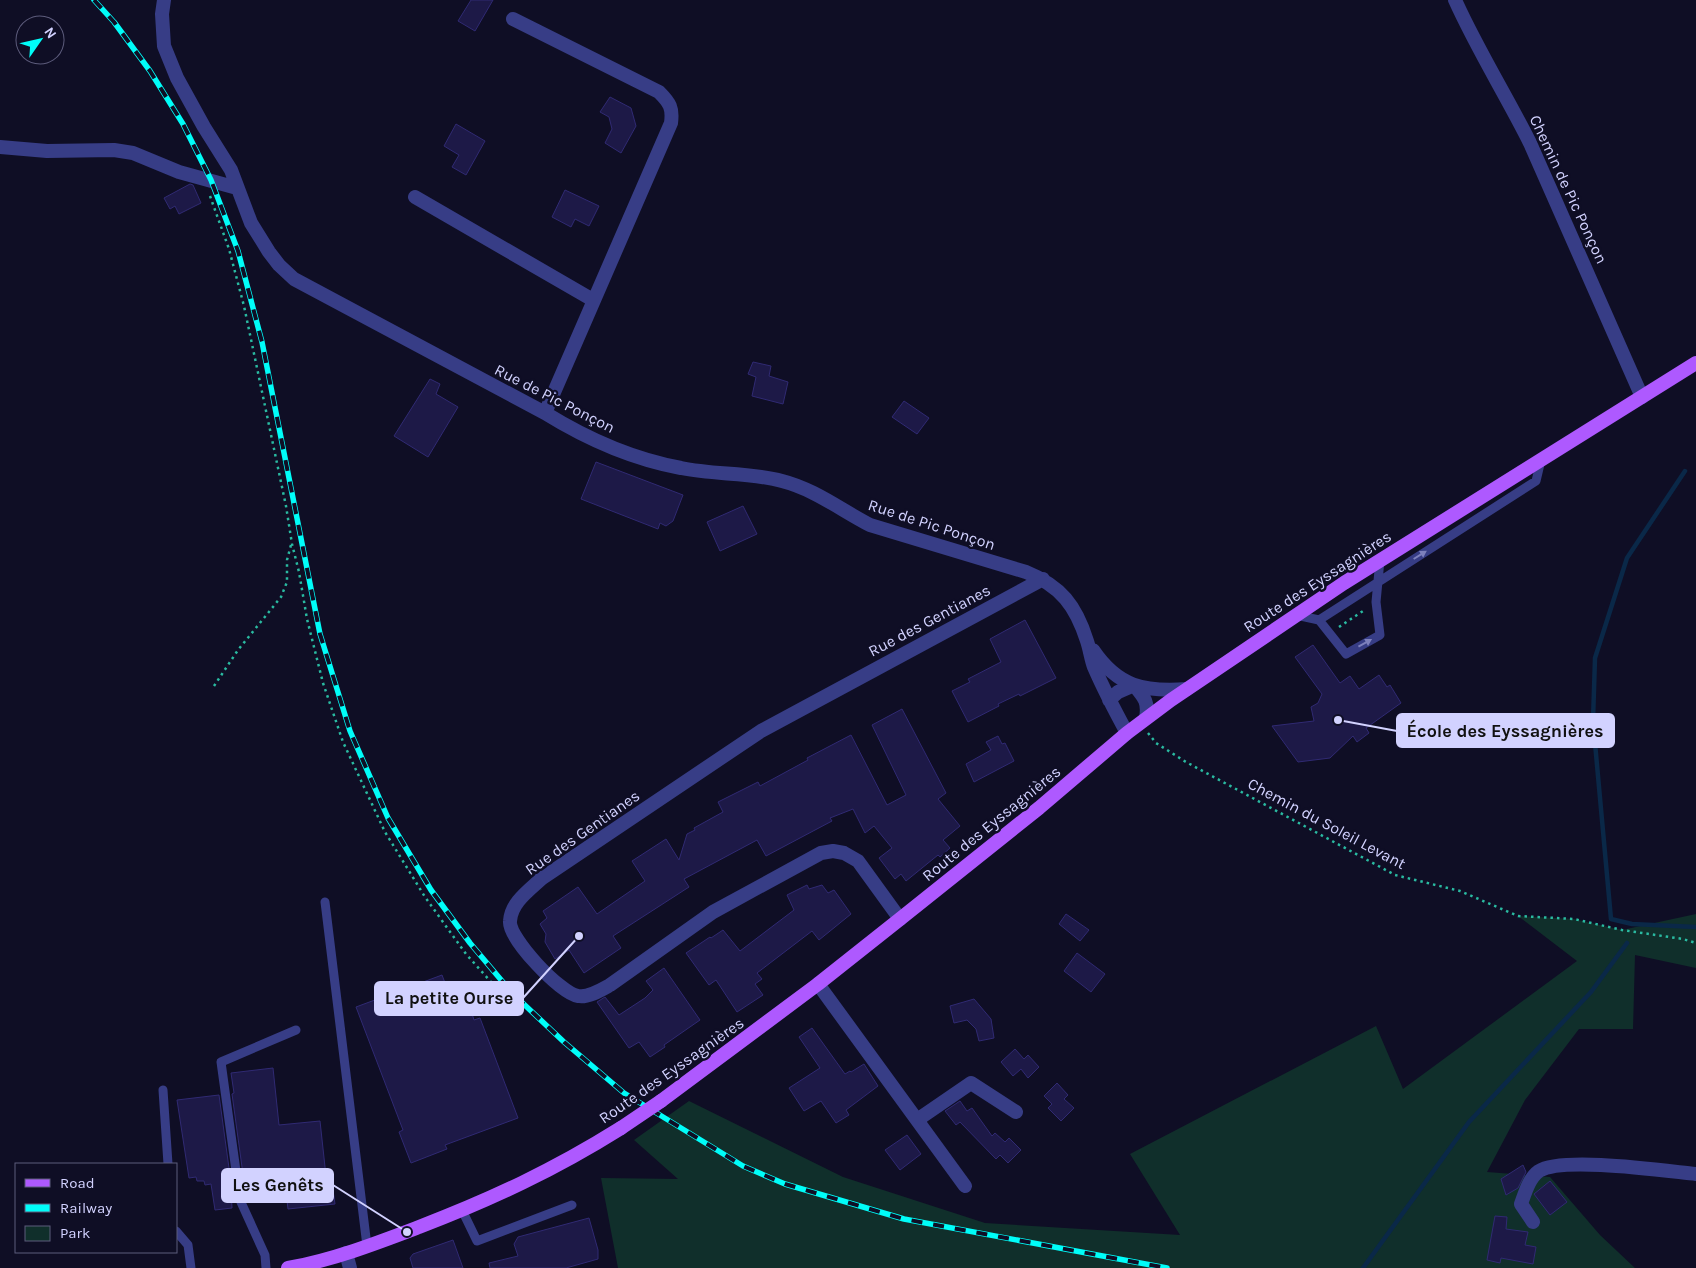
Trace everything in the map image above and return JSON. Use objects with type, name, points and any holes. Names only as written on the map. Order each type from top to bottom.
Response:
[{"type":"main road","name":"Route des Eyssagnières","points":[[288,1268],[327,1264],[346,1253],[462,1210],[553,1168],[621,1128],[661,1101],[818,984],[1031,814],[1142,720],[1380,560],[1696,363]]},
{"type":"street","name":"Rue de Pic Ponçon","points":[[164,0],[162,14],[164,46],[177,78],[230,170],[251,223],[268,252],[294,279],[601,444],[652,461],[682,468],[751,475],[783,481],[811,491],[870,525],[1043,579],[1063,594],[1077,618],[1109,700],[1127,733]]},
{"type":"street","name":"Chemin de Pic Ponçon","points":[[1455,0],[1530,143],[1642,397]]},
{"type":"street","points":[[513,19],[659,92],[670,102],[672,115],[671,123],[544,413]]},
{"type":"street","points":[[0,147],[48,151],[114,150],[133,153],[179,172],[237,188]]},
{"type":"street","points":[[415,197],[593,300]]},
{"type":"street","name":"Rue des Gentianes","points":[[900,919],[858,861],[844,853],[833,851],[821,853],[713,912],[610,985],[592,994],[578,997],[565,992],[553,982],[516,940],[509,924],[512,910],[524,894],[540,879],[761,731],[1043,579]]},
{"type":"street","name":"Rue de Pic Ponçon","points":[[1087,641],[1113,674],[1134,685],[1158,690],[1187,689]]},
{"type":"street","name":"Rue de Pic Ponçon","points":[[1134,685],[1146,700],[1148,708],[1142,720]]},
{"type":"street","points":[[1109,700],[1118,692],[1134,685]]},
{"type":"street","points":[[818,984],[965,1186]]},
{"type":"street","points":[[917,1120],[971,1082],[1016,1112]]},
{"type":"street","points":[[1533,1222],[1521,1204],[1527,1187],[1539,1171],[1554,1166],[1597,1164],[1696,1174]]},
{"type":"street","points":[[346,1253],[350,1268]]},
{"type":"lane","points":[[1319,620],[1536,481],[1541,460]]},
{"type":"lane","points":[[1296,615],[1319,620],[1346,654],[1380,635],[1376,602],[1380,560]]},
{"type":"lane","points":[[325,902],[367,1246]]},
{"type":"lane","points":[[266,1268],[265,1255],[240,1200],[221,1062],[296,1030]]},
{"type":"lane","points":[[163,1090],[168,1163]]},
{"type":"lane","points":[[462,1210],[477,1242],[572,1205]]},
{"type":"lane","points":[[178,1233],[188,1245],[191,1268]]},
{"type":"path","points":[[204,178],[229,248],[246,314],[286,506],[307,619],[323,683],[343,742],[385,832],[425,897],[466,954],[516,1011]]},
{"type":"path","points":[[214,686],[238,650],[281,597],[288,582],[287,560],[292,544]]},
{"type":"path","points":[[1329,633],[1376,602]]},
{"type":"path","name":"Chemin du Soleil Levant","points":[[1142,720],[1156,743],[1186,762],[1396,875],[1460,891],[1518,916],[1574,919],[1622,930],[1682,939],[1696,943]]},
{"type":"green space","points":[[1696,914],[1696,968],[1635,955],[1633,1029],[1579,1029],[1525,1100],[1487,1172],[1550,1177],[1600,1235],[1635,1268],[618,1268],[601,1178],[678,1179],[634,1140],[689,1101],[843,1177],[985,1223],[1180,1235],[1130,1154],[1376,1026],[1403,1089],[1577,961],[1518,916],[1574,919],[1622,930]]},
{"type":"building","points":[[471,0],[493,0],[475,31],[458,21]]},
{"type":"building","points":[[610,97],[631,108],[636,126],[621,153],[605,143],[612,129],[609,117],[600,112]]},
{"type":"building","points":[[456,124],[485,141],[466,175],[452,167],[459,155],[444,146]]},
{"type":"building","points":[[190,184],[193,185],[201,203],[179,214],[175,206],[170,209],[164,198]]},
{"type":"building","points":[[565,190],[599,206],[589,226],[575,219],[571,227],[552,217]]},
{"type":"building","points":[[753,362],[771,366],[769,376],[788,382],[783,404],[752,396],[756,377],[748,374]]},
{"type":"building","points":[[430,379],[440,384],[436,394],[458,407],[428,457],[394,436]]},
{"type":"building","points":[[904,401],[929,418],[917,434],[892,417]]},
{"type":"building","points":[[596,462],[683,495],[673,521],[666,526],[660,523],[658,529],[581,499]]},
{"type":"building","points":[[743,506],[757,534],[720,551],[707,522]]},
{"type":"building","points":[[1025,620],[1056,678],[1020,696],[1019,694],[998,704],[999,706],[968,722],[952,691],[970,682],[968,679],[1001,662],[990,639]]},
{"type":"building","points":[[1313,645],[1340,683],[1350,676],[1359,689],[1379,675],[1387,687],[1390,685],[1401,703],[1366,728],[1369,733],[1357,742],[1353,736],[1330,758],[1298,762],[1272,726],[1314,721],[1311,707],[1318,703],[1322,694],[1295,657]]},
{"type":"building","points":[[902,709],[946,793],[938,799],[960,826],[943,840],[950,848],[940,857],[938,855],[906,881],[901,874],[895,879],[879,858],[892,848],[874,826],[865,833],[853,809],[830,818],[832,821],[766,856],[757,840],[684,879],[689,887],[613,936],[621,948],[584,973],[569,950],[555,959],[545,942],[546,934],[540,924],[547,918],[543,911],[578,887],[597,914],[645,881],[632,861],[666,839],[679,860],[687,834],[723,812],[718,802],[758,782],[760,786],[851,735],[887,805],[906,795],[872,725]]},
{"type":"building","points":[[998,736],[1002,744],[1005,743],[1014,761],[974,782],[966,764],[991,750],[986,742]]},
{"type":"building","points":[[807,885],[809,889],[822,885],[828,893],[834,890],[851,914],[819,940],[812,931],[757,973],[762,979],[755,984],[763,995],[737,1012],[716,980],[709,985],[686,953],[723,930],[740,951],[794,910],[787,895]]},
{"type":"building","points":[[1066,914],[1089,930],[1080,941],[1059,924]]},
{"type":"building","points":[[1077,953],[1105,974],[1091,992],[1064,971]]},
{"type":"building","points":[[664,968],[700,1020],[650,1057],[639,1042],[629,1048],[597,1002],[605,997],[619,1015],[645,998],[653,990],[646,981]]},
{"type":"building","points":[[442,975],[456,1012],[470,1007],[474,1020],[480,1018],[518,1118],[445,1145],[447,1149],[411,1163],[399,1132],[403,1130],[356,1007]]},
{"type":"building","points":[[974,999],[991,1019],[994,1038],[979,1041],[976,1029],[967,1020],[954,1023],[950,1006]]},
{"type":"building","points":[[812,1028],[845,1074],[864,1064],[878,1086],[846,1110],[849,1115],[836,1123],[821,1101],[804,1111],[789,1088],[820,1068],[799,1037]]},
{"type":"building","points":[[1015,1049],[1024,1059],[1028,1055],[1039,1067],[1028,1078],[1021,1069],[1013,1076],[1001,1062]]},
{"type":"building","points":[[273,1068],[279,1125],[320,1121],[326,1176],[331,1176],[335,1204],[288,1209],[285,1184],[245,1189],[232,1094],[234,1093],[231,1073]]},
{"type":"building","points":[[1057,1083],[1068,1095],[1064,1099],[1074,1108],[1061,1121],[1048,1108],[1052,1104],[1044,1096]]},
{"type":"building","points":[[219,1095],[232,1190],[232,1208],[215,1210],[211,1184],[205,1185],[204,1181],[197,1181],[196,1177],[189,1178],[177,1100]]},
{"type":"building","points":[[960,1101],[967,1111],[972,1108],[992,1136],[995,1133],[1005,1142],[1009,1138],[1021,1150],[1008,1163],[1000,1155],[996,1159],[960,1122],[956,1125],[945,1111]]},
{"type":"building","points":[[907,1135],[921,1154],[900,1170],[885,1150]]},
{"type":"building","points":[[1523,1165],[1526,1172],[1518,1188],[1506,1195],[1501,1179]]},
{"type":"building","points":[[1550,1181],[1567,1202],[1550,1215],[1534,1194]]},
{"type":"building","points":[[1495,1216],[1507,1217],[1506,1229],[1528,1232],[1525,1245],[1536,1247],[1533,1264],[1501,1258],[1500,1263],[1487,1260]]},
{"type":"building","points":[[589,1218],[598,1250],[598,1259],[566,1268],[490,1268],[489,1263],[518,1256],[514,1244],[518,1237]]},
{"type":"building","points":[[453,1240],[463,1268],[413,1268],[410,1258],[413,1254]]},
{"type":"waterway","points":[[1685,471],[1627,558],[1595,658],[1593,721],[1611,919],[1632,924],[1696,927]]},
{"type":"waterway","points":[[1363,1268],[1469,1122],[1591,992],[1627,943]]},
{"type":"railway","points":[[94,0],[114,22],[150,71],[183,124],[211,180],[238,251],[262,342],[320,634],[350,731],[388,818],[431,890],[470,943],[512,993],[564,1042],[624,1093],[743,1166],[785,1184],[904,1219],[1167,1268]]},
{"type":"place","name":"École des Eyssagnières","points":[[1338,720]]},
{"type":"place","name":"La petite Ourse","points":[[579,936]]},
{"type":"place","name":"Les Genêts","points":[[407,1232]]}]
